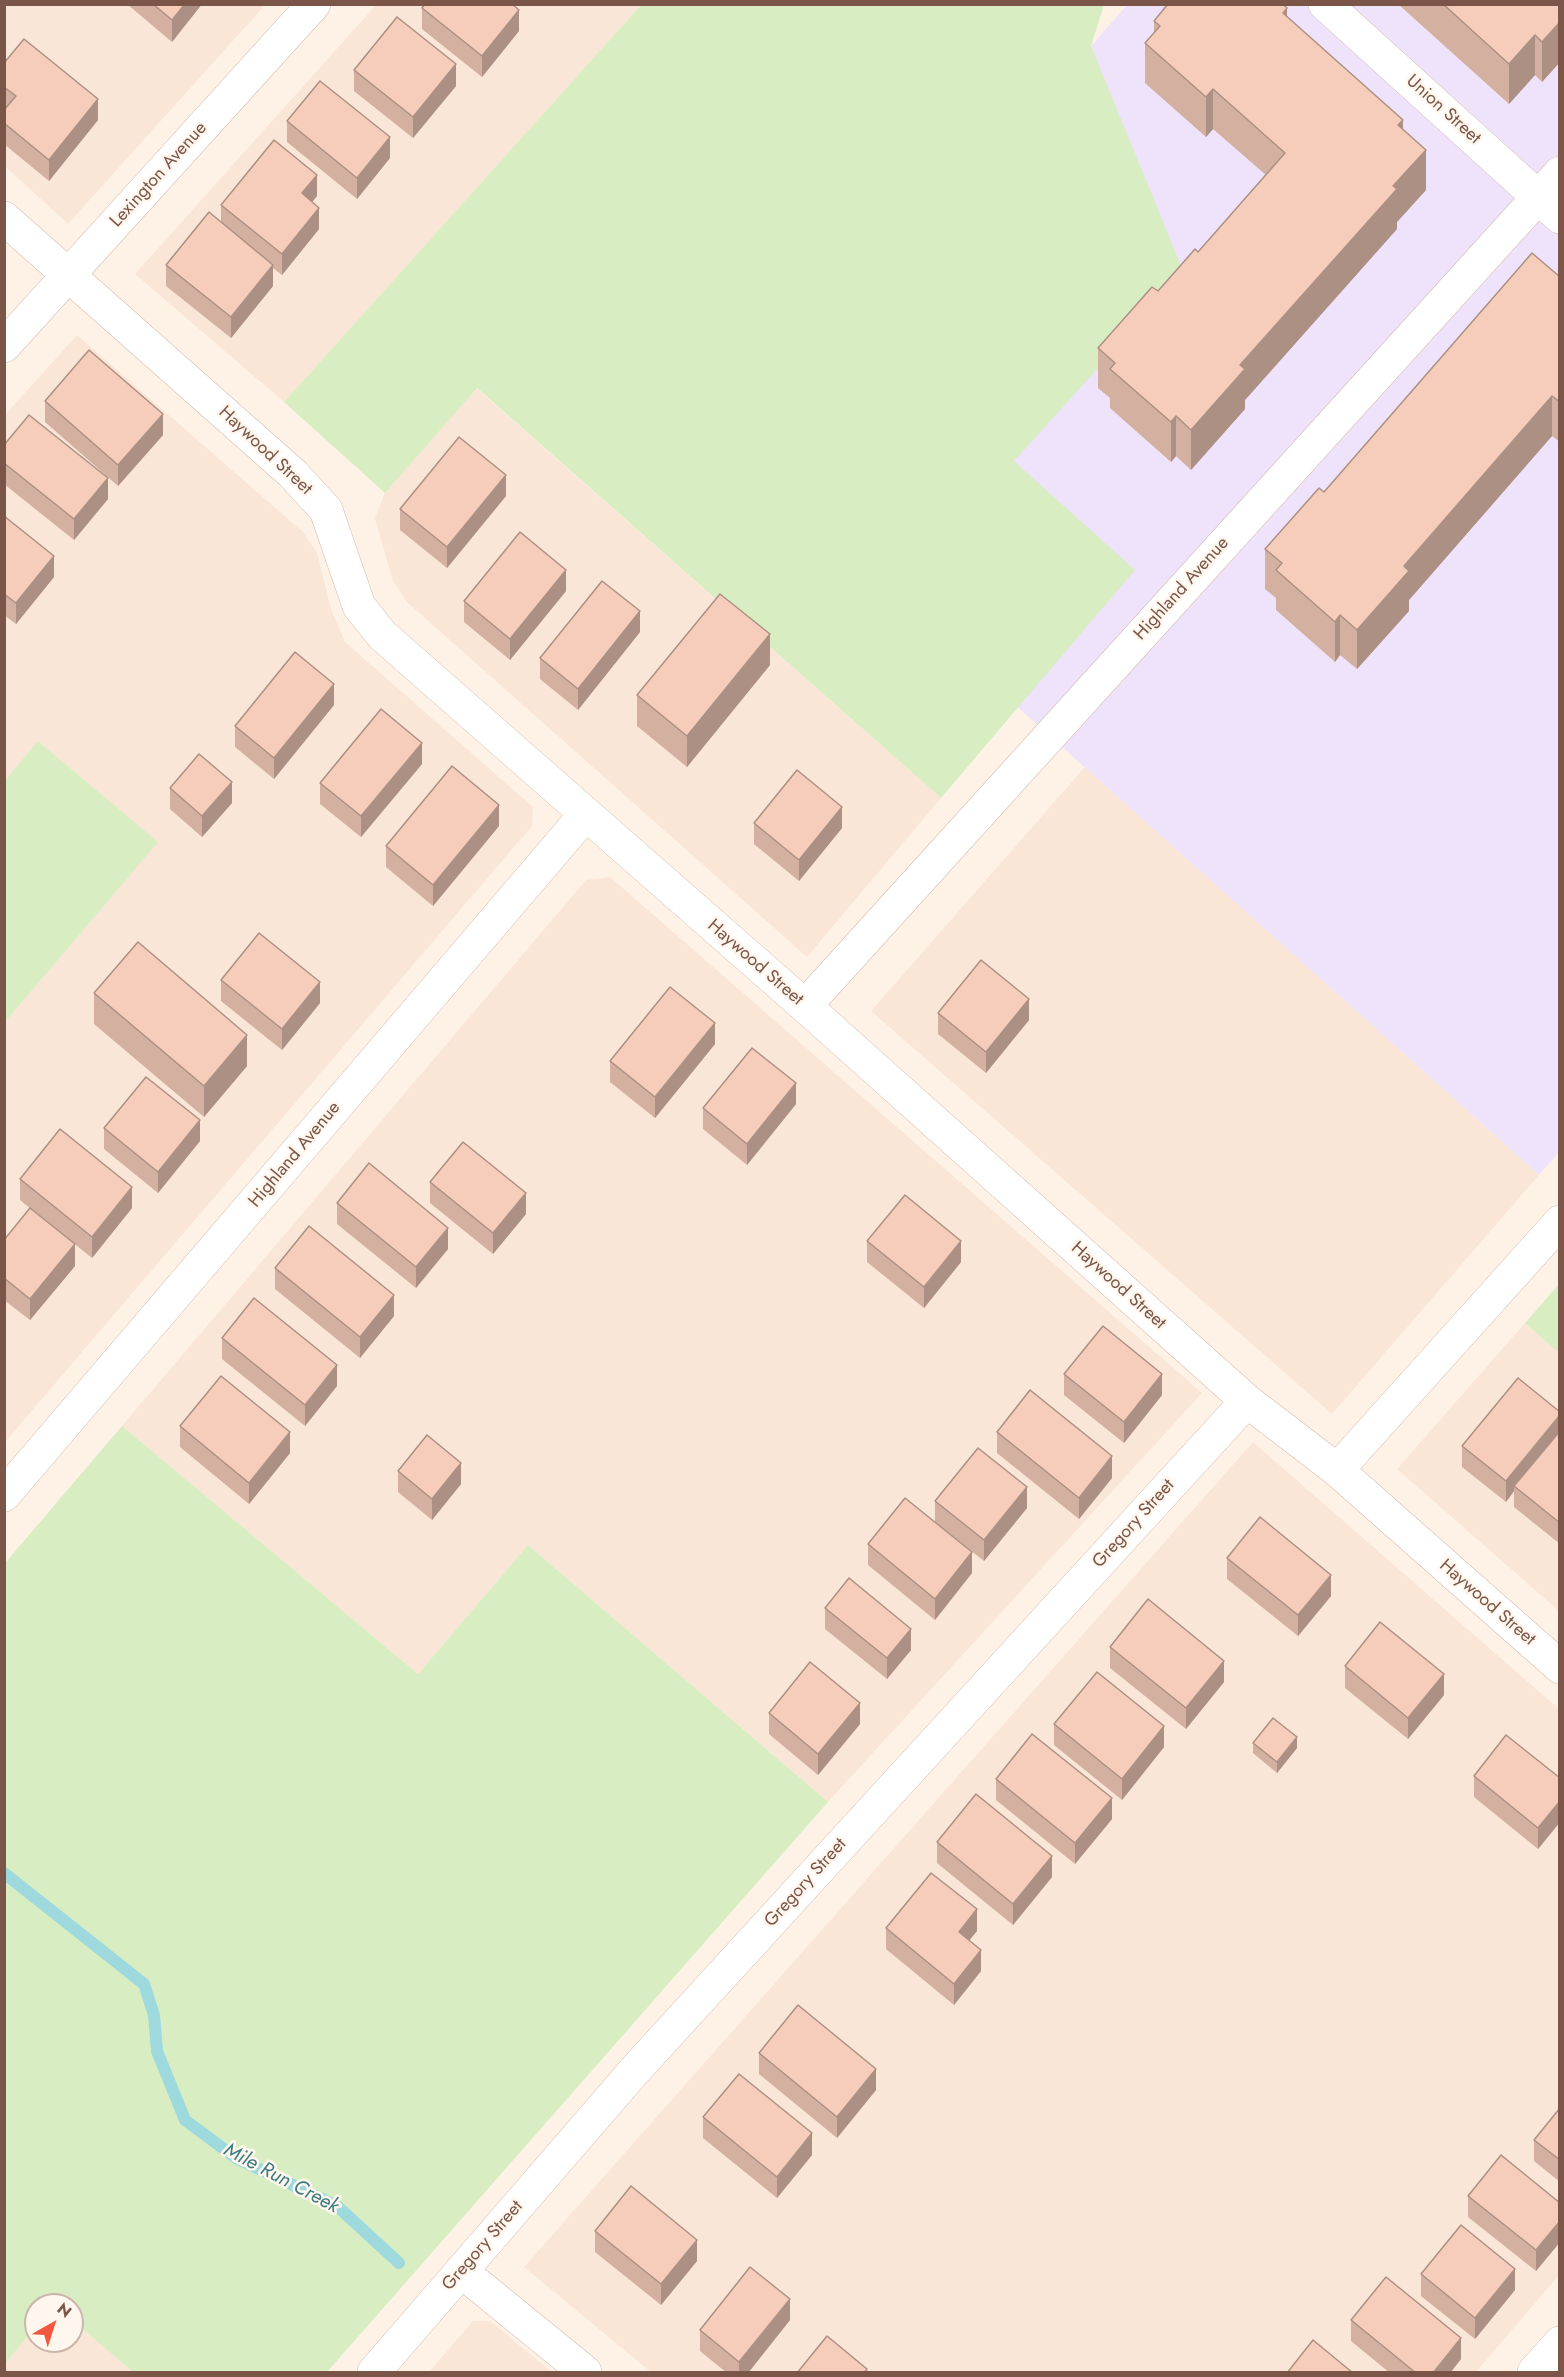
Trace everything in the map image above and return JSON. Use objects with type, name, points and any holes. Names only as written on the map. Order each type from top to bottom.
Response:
[{"type":"street","name":"Lexington Avenue","points":[[4,346],[314,4]]},
{"type":"street","name":"Union Street","points":[[1325,4],[1552,196]]},
{"type":"street","name":"Highland Avenue","points":[[805,1006],[1552,196]]},
{"type":"street","name":"Haywood Street","points":[[4,219],[293,474],[326,510],[359,606],[382,635],[805,1006],[1247,1401],[1336,1470],[1560,1667]]},
{"type":"street","name":"Highland Avenue","points":[[4,1495],[585,815]]},
{"type":"street","points":[[1336,1470],[1560,1222]]},
{"type":"street","name":"Gregory Street","points":[[374,2373],[636,2069],[1247,1401]]},
{"type":"street","points":[[461,2271],[585,2373]]},
{"type":"street","points":[[1534,2373],[1560,2343]]},
{"type":"shaded area","points":[[5,5],[265,5],[68,224],[5,166]]},
{"type":"shaded area","points":[[376,5],[641,5],[284,402],[135,274]]},
{"type":"shaded area","points":[[1127,5],[1559,5],[1560,1151],[1539,1175],[885,588],[1091,46]]},
{"type":"shaded area","points":[[77,335],[303,532],[317,553],[331,609],[345,642],[533,807],[532,826],[5,1442],[5,1022],[157,842],[38,741],[5,780],[5,415]]},
{"type":"shaded area","points":[[476,388],[941,798],[807,957],[408,603],[393,581],[375,518],[385,493]]},
{"type":"shaded area","points":[[1085,767],[1539,1175],[1332,1414],[871,1011]]},
{"type":"shaded area","points":[[610,877],[1202,1393],[828,1802],[528,1545],[418,1674],[122,1426],[586,880]]},
{"type":"shaded area","points":[[1525,1323],[1559,1353],[1559,1611],[1397,1469]]},
{"type":"shaded area","points":[[1253,1442],[1559,1709],[1559,2275],[1476,2372],[651,2372],[524,2267]]},
{"type":"shaded area","points":[[473,2321],[490,2321],[552,2372],[429,2372]]},
{"type":"shaded area","points":[[84,2330],[133,2372],[5,2372],[5,2364],[24,2341],[24,2353],[84,2353]]},
{"type":"green space","points":[[641,5],[1104,5],[1091,46],[1184,273],[1014,461],[1135,570],[941,798],[477,388],[385,493],[284,402]]},
{"type":"green space","points":[[38,741],[158,842],[5,1022],[5,780]]},
{"type":"green space","points":[[1559,1284],[1559,1353],[1525,1323]]},
{"type":"green space","points":[[122,1426],[418,1674],[528,1545],[828,1802],[327,2372],[133,2372],[84,2330],[84,2293],[24,2293],[24,2341],[5,2364],[5,1563]]},
{"type":"building","points":[[153,4],[185,4],[172,20]]},
{"type":"building","points":[[425,4],[512,4],[519,10],[482,56],[422,8]]},
{"type":"building","points":[[1168,4],[1283,4],[1287,8],[1283,13],[1403,120],[1398,125],[1426,150],[1393,186],[1397,189],[1240,365],[1245,369],[1191,430],[1176,416],[1171,422],[1110,369],[1115,363],[1098,348],[1152,287],[1158,291],[1195,249],[1198,252],[1285,153],[1213,89],[1206,97],[1145,43],[1160,26],[1154,21]]},
{"type":"building","points":[[1443,4],[1560,4],[1560,22],[1542,42],[1535,35],[1509,64]]},
{"type":"building","points":[[397,17],[456,64],[413,117],[354,70]]},
{"type":"building","points":[[24,39],[98,99],[49,160],[4,123],[4,110],[16,96],[4,87],[4,63]]},
{"type":"building","points":[[320,81],[390,137],[357,178],[287,121]]},
{"type":"building","points":[[274,140],[317,175],[302,193],[319,208],[282,254],[221,205]]},
{"type":"building","points":[[209,212],[273,265],[231,317],[166,265]]},
{"type":"building","points":[[1532,253],[1560,277],[1560,402],[1552,396],[1404,566],[1409,571],[1357,630],[1340,615],[1335,622],[1276,570],[1282,563],[1265,549],[1319,488],[1324,492]]},
{"type":"building","points":[[89,350],[163,414],[118,465],[45,401]]},
{"type":"building","points":[[29,415],[108,478],[74,519],[4,463],[4,445]]},
{"type":"building","points":[[459,437],[506,475],[447,547],[400,509]]},
{"type":"building","points":[[4,516],[54,556],[16,603],[4,594]]},
{"type":"building","points":[[520,532],[566,570],[510,639],[464,601]]},
{"type":"building","points":[[602,581],[640,611],[578,689],[540,658]]},
{"type":"building","points":[[720,594],[770,634],[687,736],[637,695]]},
{"type":"building","points":[[295,652],[334,684],[274,758],[235,726]]},
{"type":"building","points":[[381,709],[422,743],[361,816],[320,783]]},
{"type":"building","points":[[199,754],[232,782],[202,816],[170,788]]},
{"type":"building","points":[[452,766],[499,805],[433,885],[386,846]]},
{"type":"building","points":[[797,770],[842,807],[799,860],[754,823]]},
{"type":"building","points":[[259,933],[320,982],[282,1029],[221,980]]},
{"type":"building","points":[[138,942],[247,1035],[204,1086],[94,993]]},
{"type":"building","points":[[981,960],[1029,999],[986,1052],[938,1013]]},
{"type":"building","points":[[670,987],[715,1023],[655,1097],[610,1061]]},
{"type":"building","points":[[752,1048],[796,1083],[747,1144],[703,1108]]},
{"type":"building","points":[[146,1077],[200,1120],[158,1172],[104,1128]]},
{"type":"building","points":[[60,1129],[132,1187],[92,1237],[20,1179]]},
{"type":"building","points":[[463,1142],[526,1193],[493,1233],[430,1182]]},
{"type":"building","points":[[369,1163],[448,1228],[416,1267],[337,1203]]},
{"type":"building","points":[[905,1195],[961,1241],[924,1287],[867,1241]]},
{"type":"building","points":[[30,1208],[75,1244],[30,1299],[4,1278],[4,1240]]},
{"type":"building","points":[[309,1226],[394,1295],[360,1337],[275,1268]]},
{"type":"building","points":[[254,1298],[337,1365],[305,1405],[222,1338]]},
{"type":"building","points":[[1103,1326],[1162,1374],[1124,1422],[1064,1374]]},
{"type":"building","points":[[221,1376],[290,1432],[249,1483],[180,1426]]},
{"type":"building","points":[[1518,1378],[1560,1412],[1560,1415],[1506,1481],[1462,1446]]},
{"type":"building","points":[[1030,1390],[1112,1456],[1079,1498],[997,1432]]},
{"type":"building","points":[[1560,1431],[1560,1523],[1514,1486]]},
{"type":"building","points":[[427,1435],[461,1463],[432,1499],[398,1471]]},
{"type":"building","points":[[978,1448],[1027,1487],[984,1540],[935,1501]]},
{"type":"building","points":[[905,1498],[972,1552],[935,1599],[868,1544]]},
{"type":"building","points":[[1260,1517],[1331,1575],[1298,1615],[1227,1558]]},
{"type":"building","points":[[849,1578],[911,1629],[887,1658],[825,1608]]},
{"type":"building","points":[[1148,1599],[1224,1661],[1186,1708],[1110,1647]]},
{"type":"building","points":[[1380,1622],[1444,1674],[1408,1718],[1345,1666]]},
{"type":"building","points":[[810,1662],[860,1703],[818,1754],[769,1713]]},
{"type":"building","points":[[1097,1672],[1164,1726],[1122,1779],[1054,1724]]},
{"type":"building","points":[[1273,1718],[1297,1737],[1277,1762],[1253,1743]]},
{"type":"building","points":[[1032,1734],[1112,1798],[1075,1843],[996,1779]]},
{"type":"building","points":[[1506,1735],[1560,1778],[1560,1801],[1538,1828],[1474,1776]]},
{"type":"building","points":[[976,1794],[1052,1856],[1013,1904],[937,1842]]},
{"type":"building","points":[[931,1873],[977,1909],[959,1932],[981,1950],[954,1984],[886,1928]]},
{"type":"building","points":[[798,2005],[876,2069],[837,2117],[759,2053]]},
{"type":"building","points":[[739,2074],[812,2133],[777,2177],[703,2117]]},
{"type":"building","points":[[1560,2108],[1560,2160],[1534,2140]]},
{"type":"building","points":[[1501,2155],[1560,2203],[1560,2221],[1536,2250],[1468,2196]]},
{"type":"building","points":[[631,2186],[697,2240],[661,2284],[595,2231]]},
{"type":"building","points":[[1461,2225],[1515,2269],[1475,2318],[1421,2274]]},
{"type":"building","points":[[750,2267],[790,2299],[739,2362],[700,2330]]},
{"type":"building","points":[[1386,2277],[1461,2338],[1433,2373],[1416,2373],[1351,2320]]},
{"type":"building","points":[[827,2336],[867,2369],[864,2373],[797,2373]]},
{"type":"building","points":[[1313,2340],[1353,2373],[1287,2373]]},
{"type":"waterway","name":"Mile Run Creek","points":[[4,1873],[144,1984],[154,2015],[157,2051],[185,2120],[236,2158],[337,2206],[399,2263]]}]
